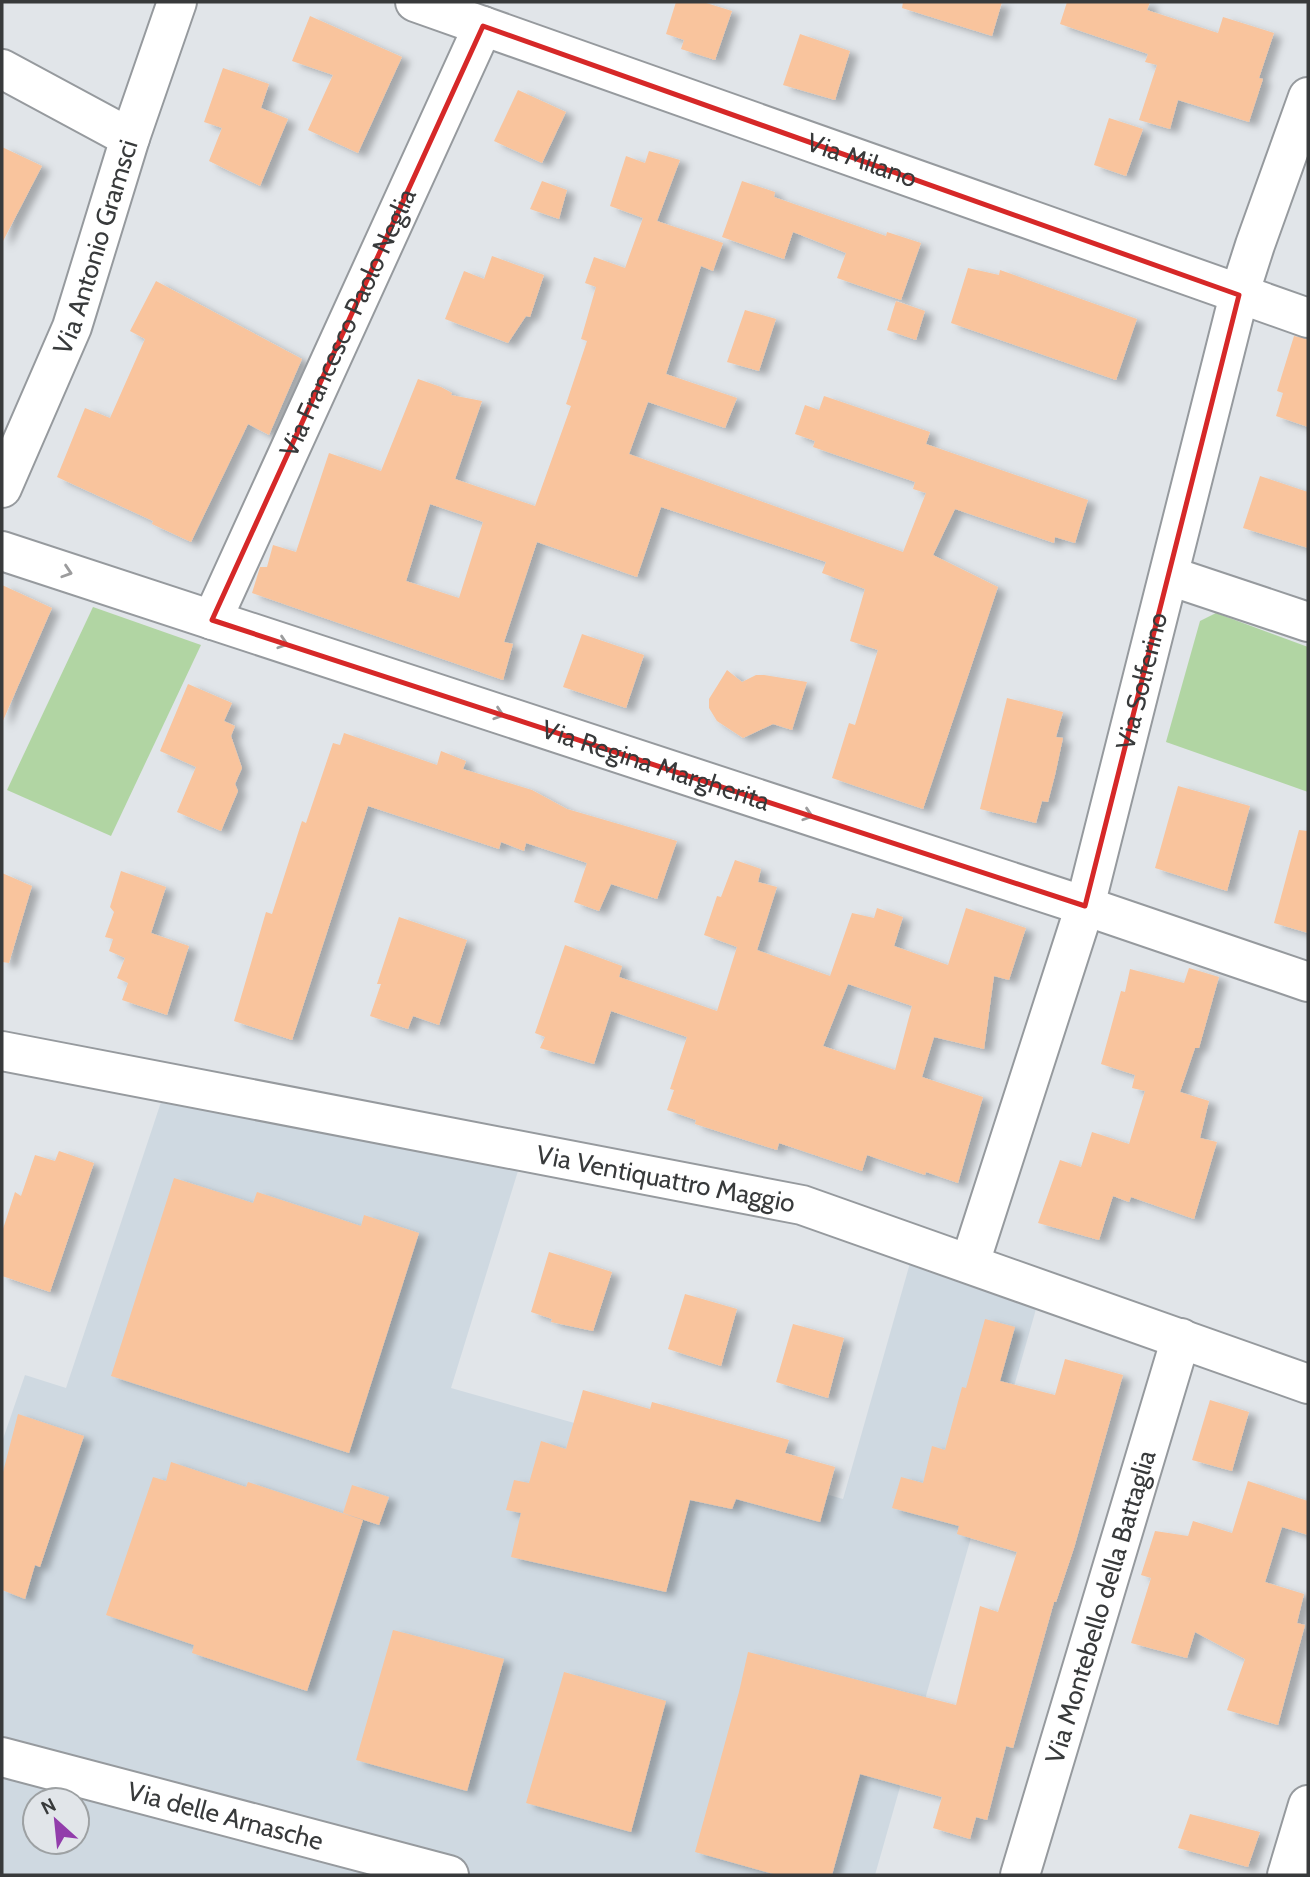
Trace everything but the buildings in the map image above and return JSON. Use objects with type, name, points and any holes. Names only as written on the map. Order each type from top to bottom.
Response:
[{"type":"street","name":"Via Antonio Gramsci","points":[[2,488],[72,327],[130,138],[177,2]]},
{"type":"street","name":"Via Milano","points":[[415,2],[1308,318]]},
{"type":"street","name":"Via Francesco Paolo Neglia","points":[[212,620],[483,26]]},
{"type":"street","points":[[2,69],[130,138]]},
{"type":"street","name":"Via Solferino","points":[[970,1263],[1086,906],[1239,295],[1308,97]]},
{"type":"street","name":"Via Regina Margherita","points":[[2,551],[1086,906],[1308,982]]},
{"type":"street","points":[[1170,576],[1308,622]]},
{"type":"street","name":"Via Ventiquattro Maggio","points":[[2,1051],[802,1205],[1308,1384]]},
{"type":"street","name":"Via Montebello della Battaglia","points":[[1020,1875],[1181,1338]]},
{"type":"street","name":"Via delle Arnasche","points":[[2,1756],[449,1875]]},
{"type":"street","points":[[1287,1875],[1308,1805]]},
{"type":"highlighted area","points":[[483,26],[1239,295],[1085,906],[212,620]]},
{"type":"shaded area","points":[[166,1087],[522,1158],[451,1388],[843,1499],[914,1249],[1040,1295],[875,1875],[2,1875],[2,1442],[25,1375],[66,1388]]},
{"type":"green space","points":[[93,607],[201,645],[111,836],[7,790]]},
{"type":"green space","points":[[1216,613],[1308,647],[1308,792],[1166,742],[1200,621]]}]
